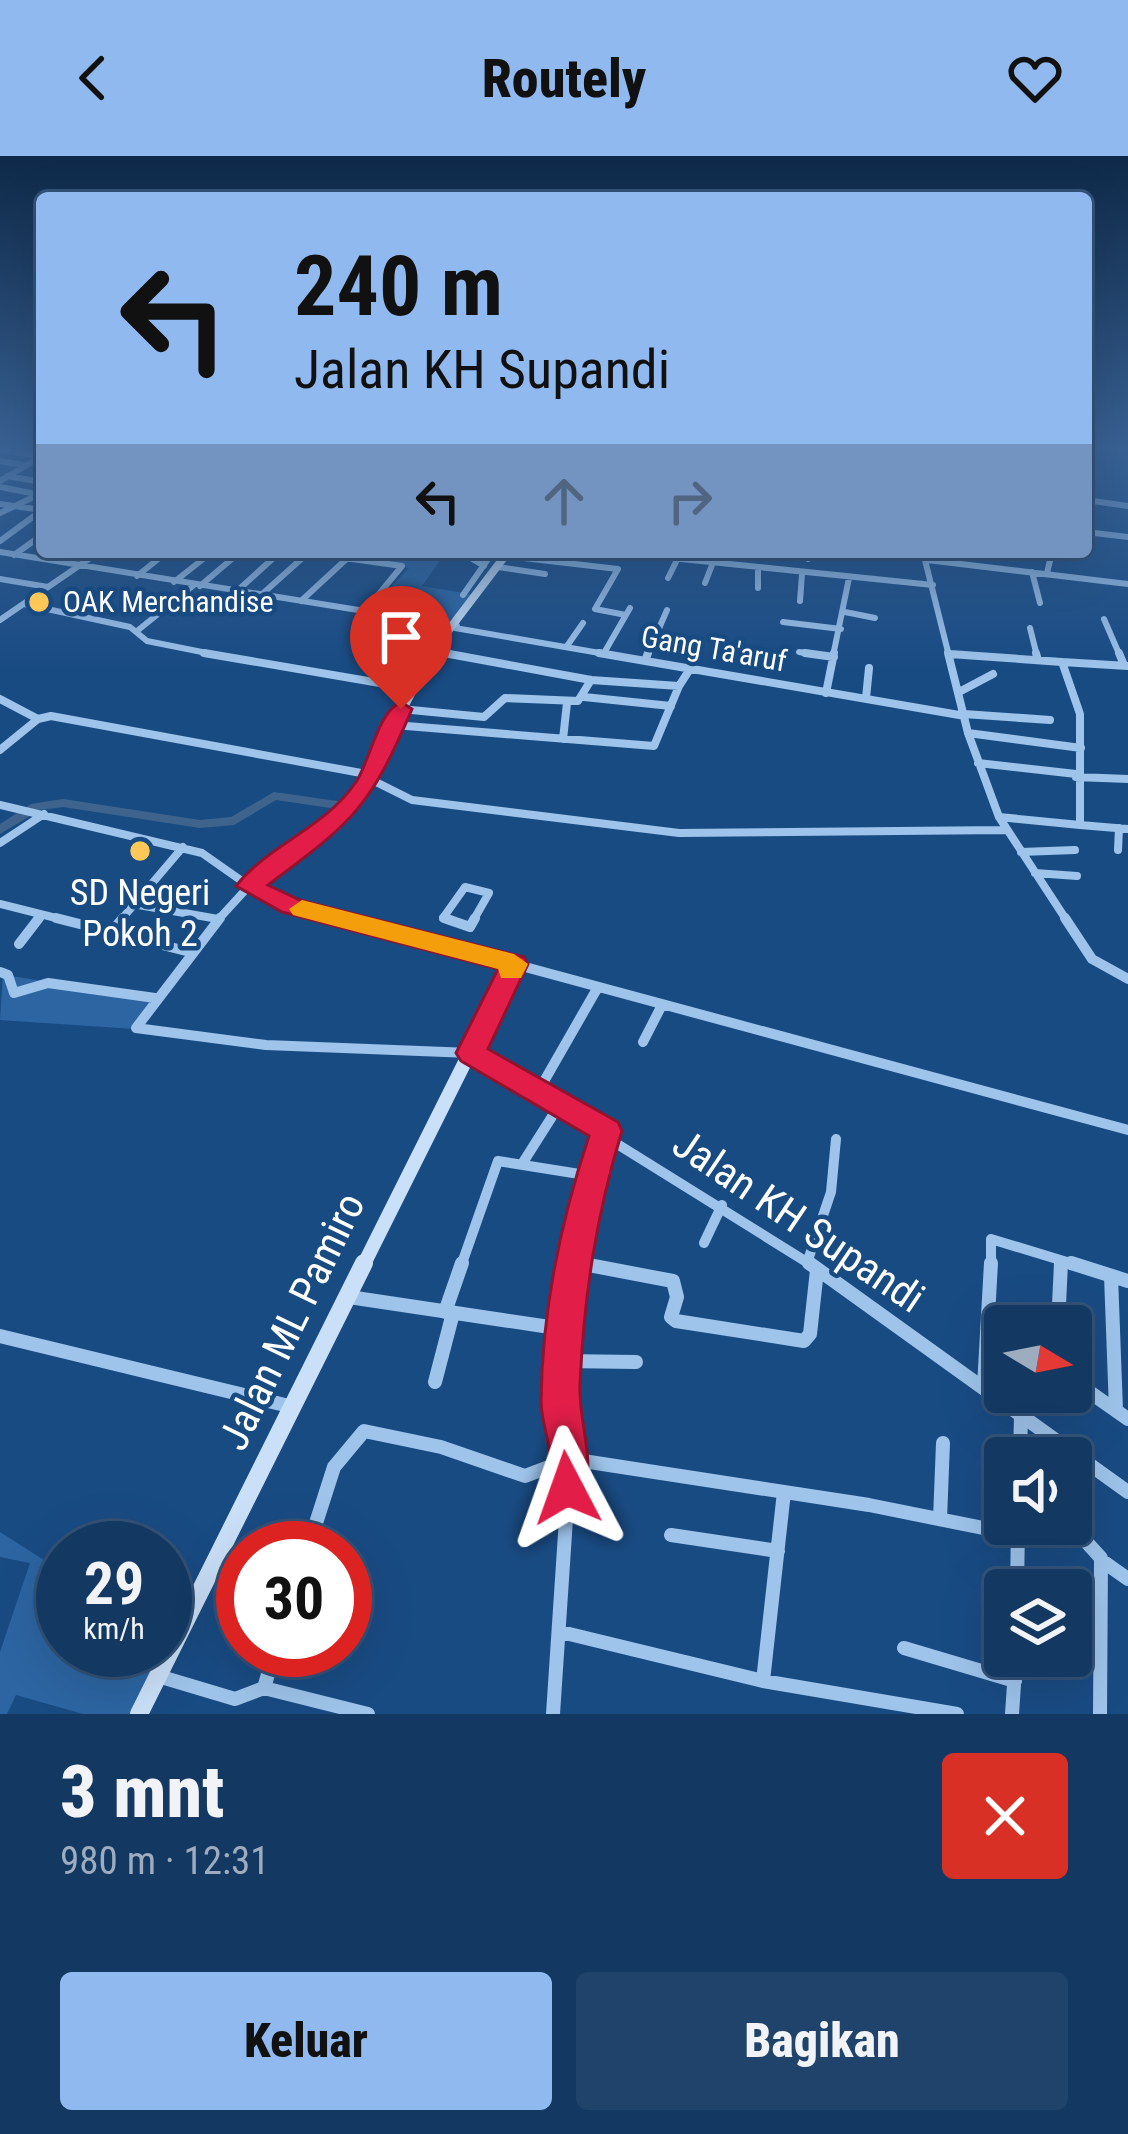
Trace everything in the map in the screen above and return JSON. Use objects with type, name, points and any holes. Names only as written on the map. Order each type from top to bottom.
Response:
[{"type":"street","points":[[0,541],[25,523]]},
{"type":"street","points":[[1092,533],[1128,537]]},
{"type":"street","points":[[14,555],[36,539]]},
{"type":"street","name":"Gang Ta'aruf","points":[[0,552],[826,693],[964,715],[1050,720]]},
{"type":"street","points":[[0,620],[91,558]]},
{"type":"street","points":[[136,576],[159,558]]},
{"type":"street","points":[[174,582],[204,558]]},
{"type":"street","points":[[137,631],[232,558]]},
{"type":"street","points":[[236,592],[273,558]]},
{"type":"street","points":[[260,596],[299,558]]},
{"type":"street","points":[[300,602],[348,558]]},
{"type":"street","points":[[362,558],[401,569],[365,611]]},
{"type":"street","points":[[471,558],[484,566]]},
{"type":"street","points":[[464,595],[489,558]]},
{"type":"street","points":[[504,558],[618,569]]},
{"type":"street","points":[[504,558],[544,574]]},
{"type":"street","points":[[471,1053],[266,1045],[136,1028],[190,952],[249,886],[337,824],[371,777],[409,688],[504,558]]},
{"type":"street","points":[[604,653],[628,611],[596,609],[618,569],[630,558]]},
{"type":"street","points":[[655,558],[933,586]]},
{"type":"street","points":[[705,583],[709,558]]},
{"type":"street","points":[[926,558],[968,733],[999,817],[1098,967],[1128,979]]},
{"type":"street","points":[[936,558],[1128,584]]},
{"type":"street","points":[[985,558],[990,583]]},
{"type":"street","points":[[1036,588],[1049,588],[1051,558]]},
{"type":"street","points":[[668,578],[676,562]]},
{"type":"street","points":[[758,570],[758,588]]},
{"type":"street","points":[[1032,572],[1040,603]]},
{"type":"street","points":[[800,601],[802,574]]},
{"type":"street","points":[[826,693],[849,578]]},
{"type":"street","points":[[0,579],[48,587]]},
{"type":"street","points":[[23,604],[137,631],[147,641],[170,647],[409,688]]},
{"type":"street","points":[[645,661],[668,610]]},
{"type":"street","points":[[845,612],[875,618]]},
{"type":"street","points":[[950,654],[1126,665],[1104,619]]},
{"type":"street","points":[[783,622],[841,629]]},
{"type":"street","points":[[567,646],[583,623]]},
{"type":"street","points":[[1030,628],[1038,660]]},
{"type":"street","points":[[525,667],[542,643]]},
{"type":"street","points":[[434,651],[591,680],[679,686]]},
{"type":"street","points":[[799,652],[835,657]]},
{"type":"street","points":[[1062,662],[1079,707],[1080,825]]},
{"type":"street","points":[[866,698],[869,668]]},
{"type":"street","points":[[394,725],[657,746],[690,669]]},
{"type":"street","points":[[532,699],[542,672]]},
{"type":"street","points":[[959,692],[992,674]]},
{"type":"street","points":[[584,697],[591,680]]},
{"type":"street","points":[[401,709],[484,717],[505,698],[567,703],[584,697],[671,706]]},
{"type":"street","points":[[0,699],[38,719]]},
{"type":"street","points":[[563,739],[567,703]]},
{"type":"street","points":[[0,750],[38,719],[51,716],[371,777],[412,800],[679,833],[1006,830]]},
{"type":"street","points":[[968,733],[1081,748]]},
{"type":"street","points":[[0,736],[16,738]]},
{"type":"street","points":[[978,763],[1128,779]]},
{"type":"street","points":[[0,806],[183,847],[218,862],[249,886],[291,906],[1128,1130]]},
{"type":"street","points":[[0,843],[35,812]]},
{"type":"street","points":[[999,817],[1123,829],[1118,850]]},
{"type":"street","points":[[112,932],[183,847]]},
{"type":"street","points":[[1022,852],[1075,850]]},
{"type":"street","points":[[1035,873],[1077,876]]},
{"type":"street","points":[[455,948],[475,923],[487,890],[463,887],[444,915],[447,922],[468,927]]},
{"type":"street","points":[[0,904],[190,952]]},
{"type":"street","points":[[133,904],[218,919]]},
{"type":"street","points":[[19,944],[41,916]]},
{"type":"street","name":"Jalan ML Pamiro","points":[[192,1606],[514,964]]},
{"type":"street","points":[[0,972],[8,975],[14,993],[47,983],[155,998]]},
{"type":"street","points":[[539,1090],[598,987]]},
{"type":"street","points":[[643,1042],[662,1005]]},
{"type":"street","name":"Jalan KH Supandi","points":[[471,1053],[722,1205],[984,1386]]},
{"type":"street","points":[[522,1163],[560,1104]]},
{"type":"street","points":[[553,1714],[570,1459],[560,1406],[563,1329],[570,1262],[606,1131]]},
{"type":"street","points":[[570,1262],[673,1281],[674,1321],[804,1341],[810,1334],[812,1266],[831,1192],[836,1139]]},
{"type":"street","points":[[435,1382],[449,1313],[496,1163],[592,1176]]},
{"type":"street","points":[[704,1243],[722,1205]]},
{"type":"street","points":[[992,1305],[991,1239],[1128,1281]]},
{"type":"street","points":[[1059,1305],[1061,1261]]},
{"type":"street","points":[[1111,1276],[1122,1414]]},
{"type":"street","points":[[344,1297],[563,1329]]},
{"type":"street","points":[[0,1336],[289,1406]]},
{"type":"street","points":[[562,1361],[635,1361]]},
{"type":"street","points":[[1092,1393],[1122,1414]]},
{"type":"street","name":"Jalan KH Supandi","points":[[1018,1413],[1128,1492]]},
{"type":"street","points":[[1020,1437],[1021,1415]]},
{"type":"street","points":[[317,1521],[336,1468],[353,1438],[364,1431],[441,1448],[525,1476],[570,1459],[984,1525]]},
{"type":"street","points":[[940,1519],[943,1443]]},
{"type":"street","points":[[763,1682],[784,1492]]},
{"type":"street","points":[[670,1535],[778,1551]]},
{"type":"street","points":[[1092,1544],[1101,1560],[1100,1714]]},
{"type":"street","points":[[1101,1560],[1128,1579]]},
{"type":"street","points":[[561,1632],[864,1706],[957,1714]]},
{"type":"street","points":[[904,1648],[1015,1681]]},
{"type":"street","name":"Jalan ML Pamiro","points":[[139,1714],[158,1677]]},
{"type":"street","points":[[161,1677],[235,1699],[264,1688],[368,1714]]},
{"type":"street","points":[[264,1688],[267,1677]]},
{"type":"street","points":[[1014,1713],[1015,1677]]},
{"type":"shaded area","points":[[347,558],[442,558],[422,586],[477,595],[456,626],[368,610],[409,568]]},
{"type":"shaded area","points":[[3,974],[153,998],[134,1029],[0,1020]]},
{"type":"shaded area","points":[[0,1532],[36,1555],[36,1677],[160,1677],[139,1714],[83,1714],[16,1695],[7,1714],[0,1714],[0,1652],[30,1563],[0,1557]]},
{"type":"waterway","points":[[0,830],[36,807],[63,803],[200,824],[234,821],[274,796],[344,806]]},
{"type":"slow traffic","points":[[302,909],[514,964],[511,971]]},
{"type":"place","name":"OAK Merchandise","points":[[39,602]]},
{"type":"place","name":"SD Negeri Pokoh 2","points":[[140,851]]},
{"type":"route","points":[[401,709],[370,779],[340,820],[300,854],[249,886],[291,906],[514,964],[471,1053],[606,1131],[580,1214],[566,1296],[560,1406],[570,1459],[567,1488]]}]
